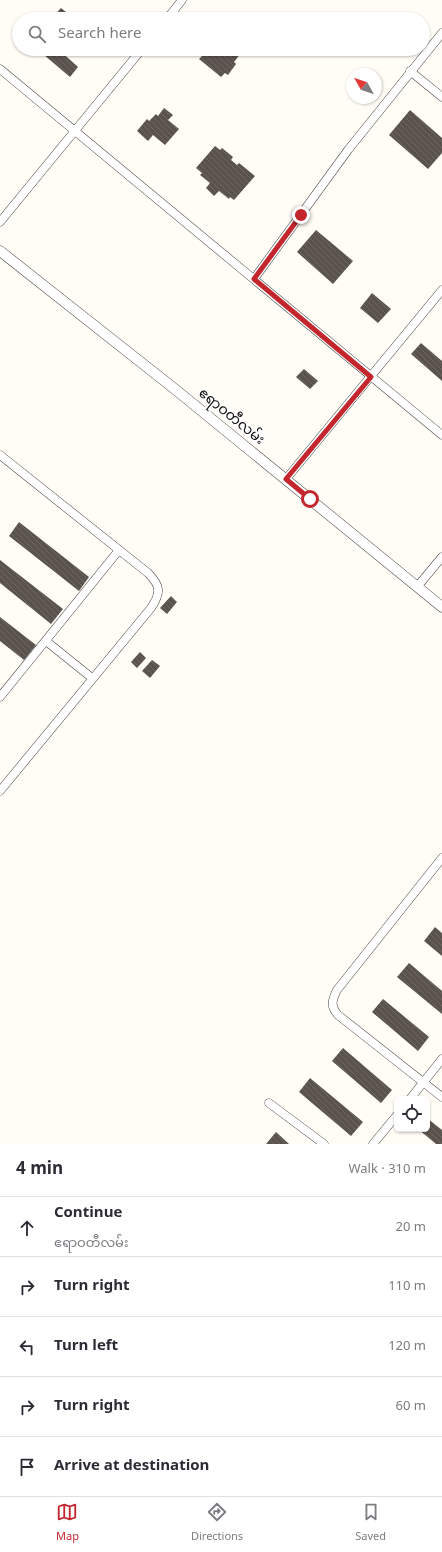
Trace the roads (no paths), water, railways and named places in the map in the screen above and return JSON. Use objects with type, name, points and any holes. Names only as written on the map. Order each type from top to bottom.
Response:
[{"type":"street","points":[[173,12],[182,0]]},
{"type":"street","points":[[430,47],[442,33]]},
{"type":"street","points":[[0,222],[136,56]]},
{"type":"street","points":[[254,279],[348,150],[423,56]]},
{"type":"street","points":[[0,70],[442,436]]},
{"type":"street","points":[[410,71],[442,97]]},
{"type":"street","name":"ဧရာဝတီလမ်း","points":[[0,251],[286,479],[442,607]]},
{"type":"street","points":[[286,479],[442,290]]},
{"type":"street","points":[[0,455],[155,580],[158,587],[158,597],[151,608],[0,791]]},
{"type":"street","points":[[0,697],[119,550]]},
{"type":"street","points":[[417,587],[442,557]]},
{"type":"street","points":[[46,641],[92,678]]},
{"type":"street","points":[[442,858],[337,990],[332,1000],[333,1009],[338,1015],[442,1097]]},
{"type":"street","points":[[413,1096],[442,1059]]},
{"type":"street","points":[[269,1103],[324,1144]]},
{"type":"street","points":[[373,1144],[394,1119]]}]
